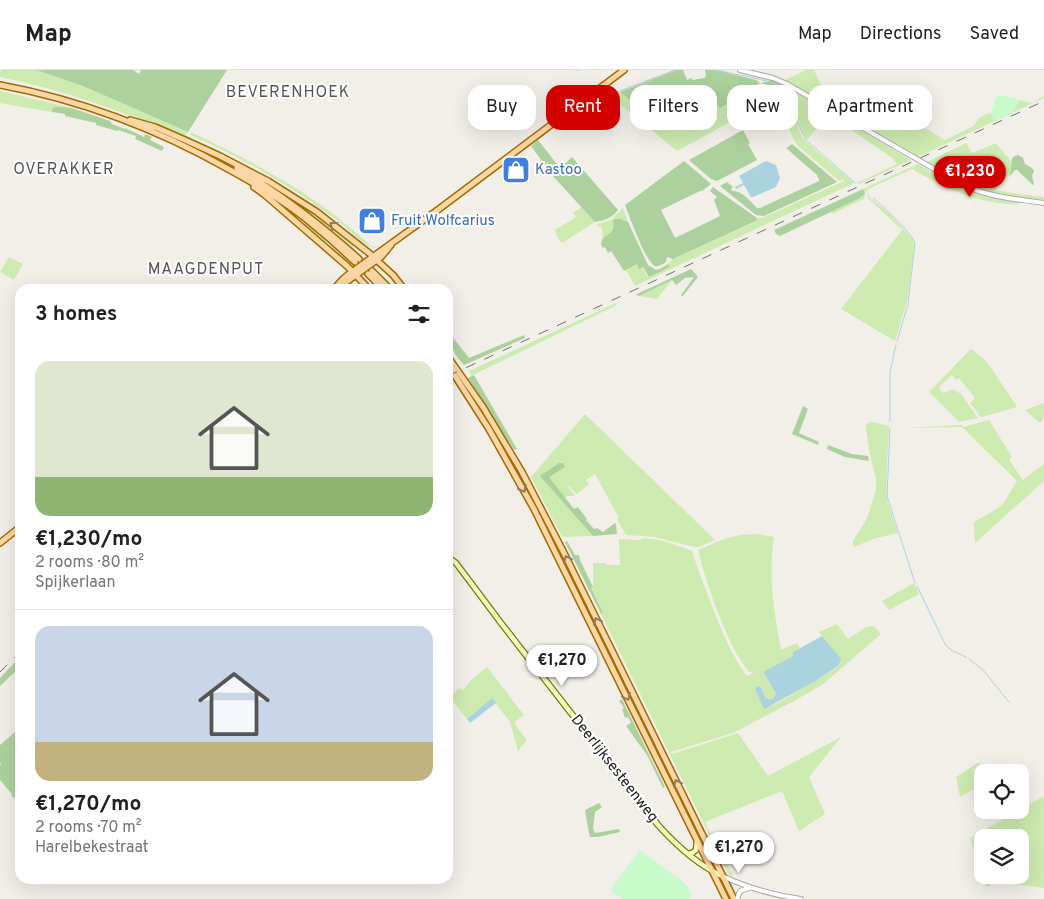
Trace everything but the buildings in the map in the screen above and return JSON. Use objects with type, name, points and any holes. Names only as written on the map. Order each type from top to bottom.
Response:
[{"type":"main road","points":[[341,284],[394,241],[624,70]]},
{"type":"main road","points":[[0,85],[44,95],[155,127],[253,173],[317,212],[375,258],[394,276]]},
{"type":"main road","points":[[104,113],[175,141],[254,183],[318,228],[357,260],[324,229],[291,203],[201,148]]},
{"type":"main road","points":[[231,170],[265,195],[364,284]]},
{"type":"main road","points":[[394,241],[388,250],[385,262],[400,284]]},
{"type":"main road","points":[[375,258],[388,250]]},
{"type":"main road","points":[[336,258],[343,268],[343,279]]},
{"type":"main road","points":[[379,284],[370,272],[384,284]]},
{"type":"main road","points":[[339,284],[343,279],[354,274]]},
{"type":"main road","points":[[453,360],[483,407]]},
{"type":"main road","points":[[453,364],[483,407],[522,472],[558,541],[720,875],[734,899]]},
{"type":"main road","points":[[453,374],[499,446],[534,509],[712,871],[720,875],[726,899]]},
{"type":"main road","points":[[453,376],[458,382]]},
{"type":"main road","points":[[0,543],[15,531]]},
{"type":"main road","name":"Deerlijksesteenweg","points":[[453,561],[666,834],[688,854],[712,871]]},
{"type":"main road","points":[[688,854],[696,850],[697,840]]},
{"type":"street","points":[[740,70],[773,78],[787,84],[958,183],[989,194],[1044,202]]},
{"type":"street","points":[[720,875],[749,888],[779,896],[801,899]]},
{"type":"street","points":[[738,899],[740,891],[749,888]]},
{"type":"green space","points":[[2,70],[36,70],[83,86],[188,132],[184,137],[93,102],[47,88],[0,77]]},
{"type":"green space","points":[[36,70],[133,70],[139,74],[141,70],[227,70],[188,132],[83,86]]},
{"type":"green space","points":[[676,70],[683,70],[687,80],[691,78],[693,80],[704,78],[706,76],[705,70],[716,70],[756,80],[760,83],[756,85],[727,85],[727,104],[720,108],[717,104],[717,85],[638,85]]},
{"type":"green space","points":[[806,70],[814,70],[821,85],[808,85],[808,93],[798,88],[798,85],[793,85],[786,81]]},
{"type":"green space","points":[[770,80],[782,85],[760,83]]},
{"type":"green space","points":[[630,88],[630,100],[620,92]]},
{"type":"green space","points":[[0,91],[72,108],[53,108],[52,112],[0,103]]},
{"type":"green space","points":[[620,92],[630,100],[630,113],[620,104]]},
{"type":"green space","points":[[798,93],[808,99],[808,130],[815,130],[807,140],[798,121]]},
{"type":"green space","points":[[997,95],[1019,100],[1014,111],[994,121],[991,113]]},
{"type":"green space","points":[[1044,96],[1044,98],[918,157],[872,130],[929,130],[945,140],[974,126],[983,115],[991,113],[994,120],[1014,111],[1019,100],[1032,103]]},
{"type":"green space","points":[[717,104],[720,108],[727,104],[727,124],[717,129]]},
{"type":"green space","points":[[53,108],[72,108],[110,121],[112,124],[144,137],[145,134],[152,137],[150,140],[164,147],[162,151],[135,139],[136,136],[96,125],[96,123],[65,116],[65,114],[52,112]]},
{"type":"green space","points":[[798,126],[805,141],[854,183],[635,286],[626,270],[637,264],[642,267],[648,277],[670,267],[668,264],[673,259],[753,223],[757,218],[762,218],[844,181],[843,179],[839,181],[799,147],[790,130],[798,130]]},
{"type":"green space","points":[[651,130],[715,130],[677,151]]},
{"type":"green space","points":[[743,130],[757,160],[717,181],[711,179],[689,160]]},
{"type":"green space","points":[[852,130],[860,130],[911,160],[859,184],[857,183],[897,164],[892,158]]},
{"type":"green space","points":[[191,132],[284,181],[336,216],[371,246],[379,245],[375,248],[370,247],[303,196],[248,163],[190,135]]},
{"type":"green space","points":[[538,140],[560,168],[572,157],[618,210],[616,213],[595,222],[552,175],[531,146]]},
{"type":"green space","points":[[966,143],[972,153],[996,143],[1015,166],[995,190],[1044,197],[1044,200],[1000,194],[978,188],[927,162]]},
{"type":"green space","points":[[792,144],[837,182],[764,216],[756,215],[720,186],[727,182],[733,187],[732,191],[739,192],[757,208],[760,208],[819,181],[817,175],[786,148]]},
{"type":"green space","points":[[1018,155],[1034,171],[1032,176],[1033,185],[1017,170],[1009,177],[1012,159]]},
{"type":"green space","points":[[684,161],[711,184],[702,191],[661,210],[675,238],[720,216],[714,200],[717,197],[710,191],[713,187],[757,218],[756,221],[673,259],[667,257],[666,262],[655,266],[647,257],[625,205]]},
{"type":"green space","points":[[918,164],[966,190],[992,198],[1019,202],[1019,204],[987,201],[965,195],[943,186],[912,169],[868,189],[865,194],[863,189]]},
{"type":"green space","points":[[252,175],[287,194],[318,215],[354,243],[352,244],[356,253],[306,212]]},
{"type":"green space","points":[[863,189],[865,194],[858,199],[780,236],[774,230]]},
{"type":"green space","points":[[868,192],[869,197],[890,214],[913,240],[914,248],[908,297],[895,341],[841,309],[902,230],[869,199],[867,196]]},
{"type":"green space","points":[[865,194],[864,199],[832,214],[831,212]]},
{"type":"green space","points":[[275,201],[330,242],[324,241],[324,243],[331,246],[352,264],[349,266]]},
{"type":"green space","points":[[582,207],[595,222],[562,243],[555,230],[576,217],[573,213]]},
{"type":"green space","points":[[623,208],[628,222],[624,220],[601,242],[602,230],[601,226],[598,227],[597,224],[611,220]]},
{"type":"green space","points":[[613,220],[628,222],[648,265],[656,270],[668,264],[670,267],[649,277],[643,267],[639,269],[637,264],[624,271],[611,251],[608,253],[601,244],[605,237],[612,232]]},
{"type":"green space","points":[[9,257],[23,264],[14,280],[0,272]]},
{"type":"green space","points":[[691,269],[698,277],[682,297],[681,295],[694,277],[685,278],[676,285],[672,280],[639,296],[636,295],[637,294]]},
{"type":"green space","points":[[672,280],[657,299],[639,296]]},
{"type":"green space","points":[[616,303],[617,305],[471,376],[469,371]]},
{"type":"green space","points":[[524,335],[525,338],[464,365],[453,349],[453,337],[469,358]]},
{"type":"green space","points":[[971,349],[983,358],[992,369],[1017,407],[982,417],[970,403],[975,398],[959,378],[956,380],[952,375],[939,388],[943,393],[953,389],[961,394],[978,418],[959,422],[929,392]]},
{"type":"green space","points":[[474,375],[517,449],[514,450],[468,378]]},
{"type":"green space","points":[[1044,403],[1044,418],[1040,423],[1025,410]]},
{"type":"green space","points":[[803,406],[808,409],[799,433],[819,442],[818,445],[792,434]]},
{"type":"green space","points":[[585,414],[715,540],[699,547],[694,547],[654,537],[626,535],[595,474],[586,480],[589,484],[577,494],[569,486],[575,496],[565,498],[549,477],[559,463],[541,476],[593,536],[562,537],[531,477]]},
{"type":"green space","points":[[989,420],[1012,457],[1009,460],[1023,480],[1044,464],[1044,481],[975,543],[974,522],[1003,504],[1017,481],[962,427],[902,428],[962,425],[963,427]]},
{"type":"green space","points":[[869,422],[889,426],[886,491],[898,533],[873,539],[854,547],[853,541],[865,522],[876,489],[866,429],[866,425]]},
{"type":"green space","points":[[828,445],[852,454],[868,456],[869,461],[845,457],[827,449]]},
{"type":"green space","points":[[559,463],[563,463],[565,467],[549,477],[574,509],[578,507],[594,529],[597,528],[603,532],[615,523],[617,534],[593,536],[540,476]]},
{"type":"green space","points":[[756,534],[774,537],[772,580],[774,608],[781,650],[797,643],[800,648],[793,652],[794,656],[764,673],[776,694],[774,698],[772,700],[767,699],[761,688],[756,687],[758,696],[774,705],[840,665],[819,632],[837,624],[848,639],[866,627],[874,626],[881,634],[822,685],[792,702],[733,733],[671,752],[672,754],[738,733],[768,776],[841,737],[809,777],[825,814],[799,831],[782,791],[705,822],[733,874],[732,877],[729,875],[601,614],[603,613],[591,588],[593,586],[593,563],[620,565],[619,539],[641,540],[642,538],[660,540],[692,551],[723,634],[736,660],[747,676],[754,672],[749,672],[729,638],[712,596],[698,550],[724,539]]},
{"type":"green space","points":[[567,541],[575,555],[579,555],[593,587],[591,588],[603,613],[601,614],[565,542]]},
{"type":"green space","points":[[914,583],[919,594],[889,610],[882,601]]},
{"type":"green space","points":[[15,662],[15,672],[0,686],[0,678]]},
{"type":"green space","points":[[487,667],[524,715],[514,723],[527,740],[518,751],[510,722],[492,699],[467,719],[453,702],[453,695],[459,688],[463,690],[469,682]]},
{"type":"green space","points":[[622,699],[665,787],[663,788],[647,755],[626,726],[631,723],[628,717],[625,718],[622,709],[624,708],[619,701]]},
{"type":"green space","points":[[15,732],[15,797],[13,798],[0,780],[0,745]]},
{"type":"green space","points":[[974,765],[974,789],[960,797],[956,777]]},
{"type":"green space","points":[[1044,796],[1044,888],[1014,884],[1029,884],[1029,829],[986,829],[1003,819],[1029,819],[1029,805]]},
{"type":"green space","points":[[599,803],[602,807],[595,812],[593,828],[595,833],[619,829],[620,832],[590,837],[585,810]]},
{"type":"green space","points":[[974,836],[974,852],[970,838]]},
{"type":"green space","points":[[639,851],[685,883],[692,894],[691,898],[622,899],[612,892],[611,889]]},
{"type":"water","points":[[766,161],[776,165],[780,178],[776,187],[753,197],[751,197],[744,185],[736,189],[735,187],[743,183],[739,176]]},
{"type":"water","points":[[822,636],[841,659],[839,665],[814,682],[764,709],[755,689],[756,687],[759,686],[761,688],[767,699],[773,699],[776,694],[764,673],[765,671],[793,656],[793,652]]},
{"type":"water","points":[[492,698],[496,703],[470,723],[467,719]]},
{"type":"waterway","points":[[620,91],[675,70]]},
{"type":"waterway","points":[[718,70],[778,85]]},
{"type":"waterway","points":[[798,123],[805,139],[855,183]]},
{"type":"waterway","points":[[873,198],[890,213],[915,243],[908,304],[897,341]]},
{"type":"waterway","points":[[890,421],[890,372],[896,345]]},
{"type":"waterway","points":[[890,429],[887,496],[915,583]]},
{"type":"waterway","points":[[917,586],[945,644],[951,650],[966,657]]},
{"type":"waterway","points":[[969,659],[983,670],[1009,702]]},
{"type":"railway","points":[[453,374],[1044,101]]},
{"type":"railway","points":[[0,672],[15,657]]},
{"type":"place","name":"Kastoo","points":[[516,170]]},
{"type":"place","name":"Fruit Wolfcarius","points":[[372,221]]},
{"type":"district","name":"BEVERENHOEK","points":[[288,93]]},
{"type":"district","name":"OVERAKKER","points":[[64,170]]},
{"type":"district","name":"MAAGDENPUT","points":[[206,270]]}]
